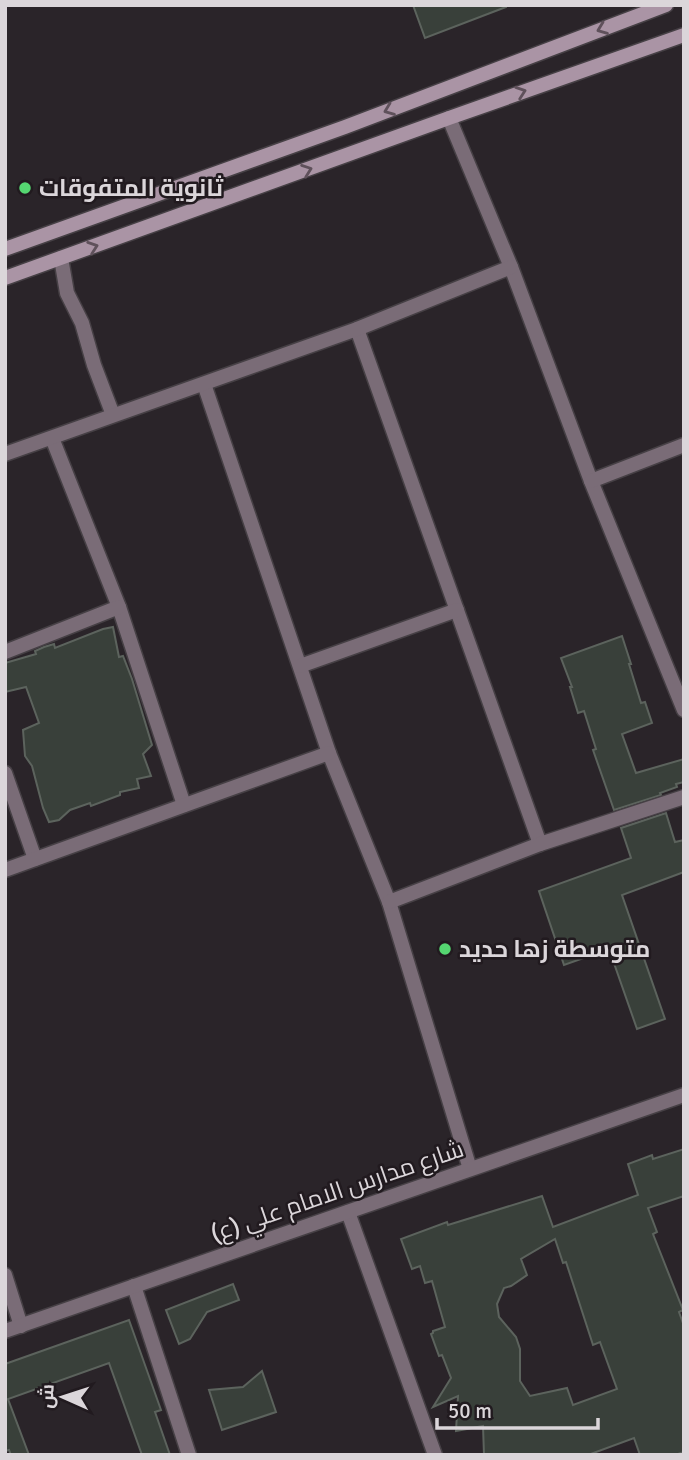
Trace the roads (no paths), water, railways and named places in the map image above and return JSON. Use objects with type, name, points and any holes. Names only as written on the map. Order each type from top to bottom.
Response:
[{"type":"street","points":[[5,249],[369,118],[666,5]]},
{"type":"street","points":[[5,278],[684,35]]},
{"type":"street","points":[[449,118],[511,267],[592,481],[684,710]]},
{"type":"street","points":[[61,258],[67,293],[82,323],[113,415]]},
{"type":"street","points":[[5,454],[357,329],[511,267]]},
{"type":"street","points":[[357,329],[540,844]]},
{"type":"street","points":[[204,384],[329,753],[389,902],[470,1169]]},
{"type":"street","points":[[52,438],[119,607],[184,805]]},
{"type":"street","points":[[592,481],[684,445]]},
{"type":"street","points":[[5,652],[119,607]]},
{"type":"street","points":[[300,666],[457,610]]},
{"type":"street","points":[[5,870],[329,753]]},
{"type":"street","points":[[5,773],[35,859]]},
{"type":"street","points":[[389,902],[540,844],[684,797]]},
{"type":"street","name":"شارع مدارس الامام علي (ع)","points":[[5,1331],[684,1095]]},
{"type":"street","points":[[348,1212],[435,1455]]},
{"type":"street","points":[[5,1275],[20,1326]]},
{"type":"street","points":[[134,1286],[189,1455]]},
{"type":"place","name":"ثانوية المتفوقات","points":[[25,188]]},
{"type":"place","name":"متوسطة زها حديد","points":[[445,949]]}]
